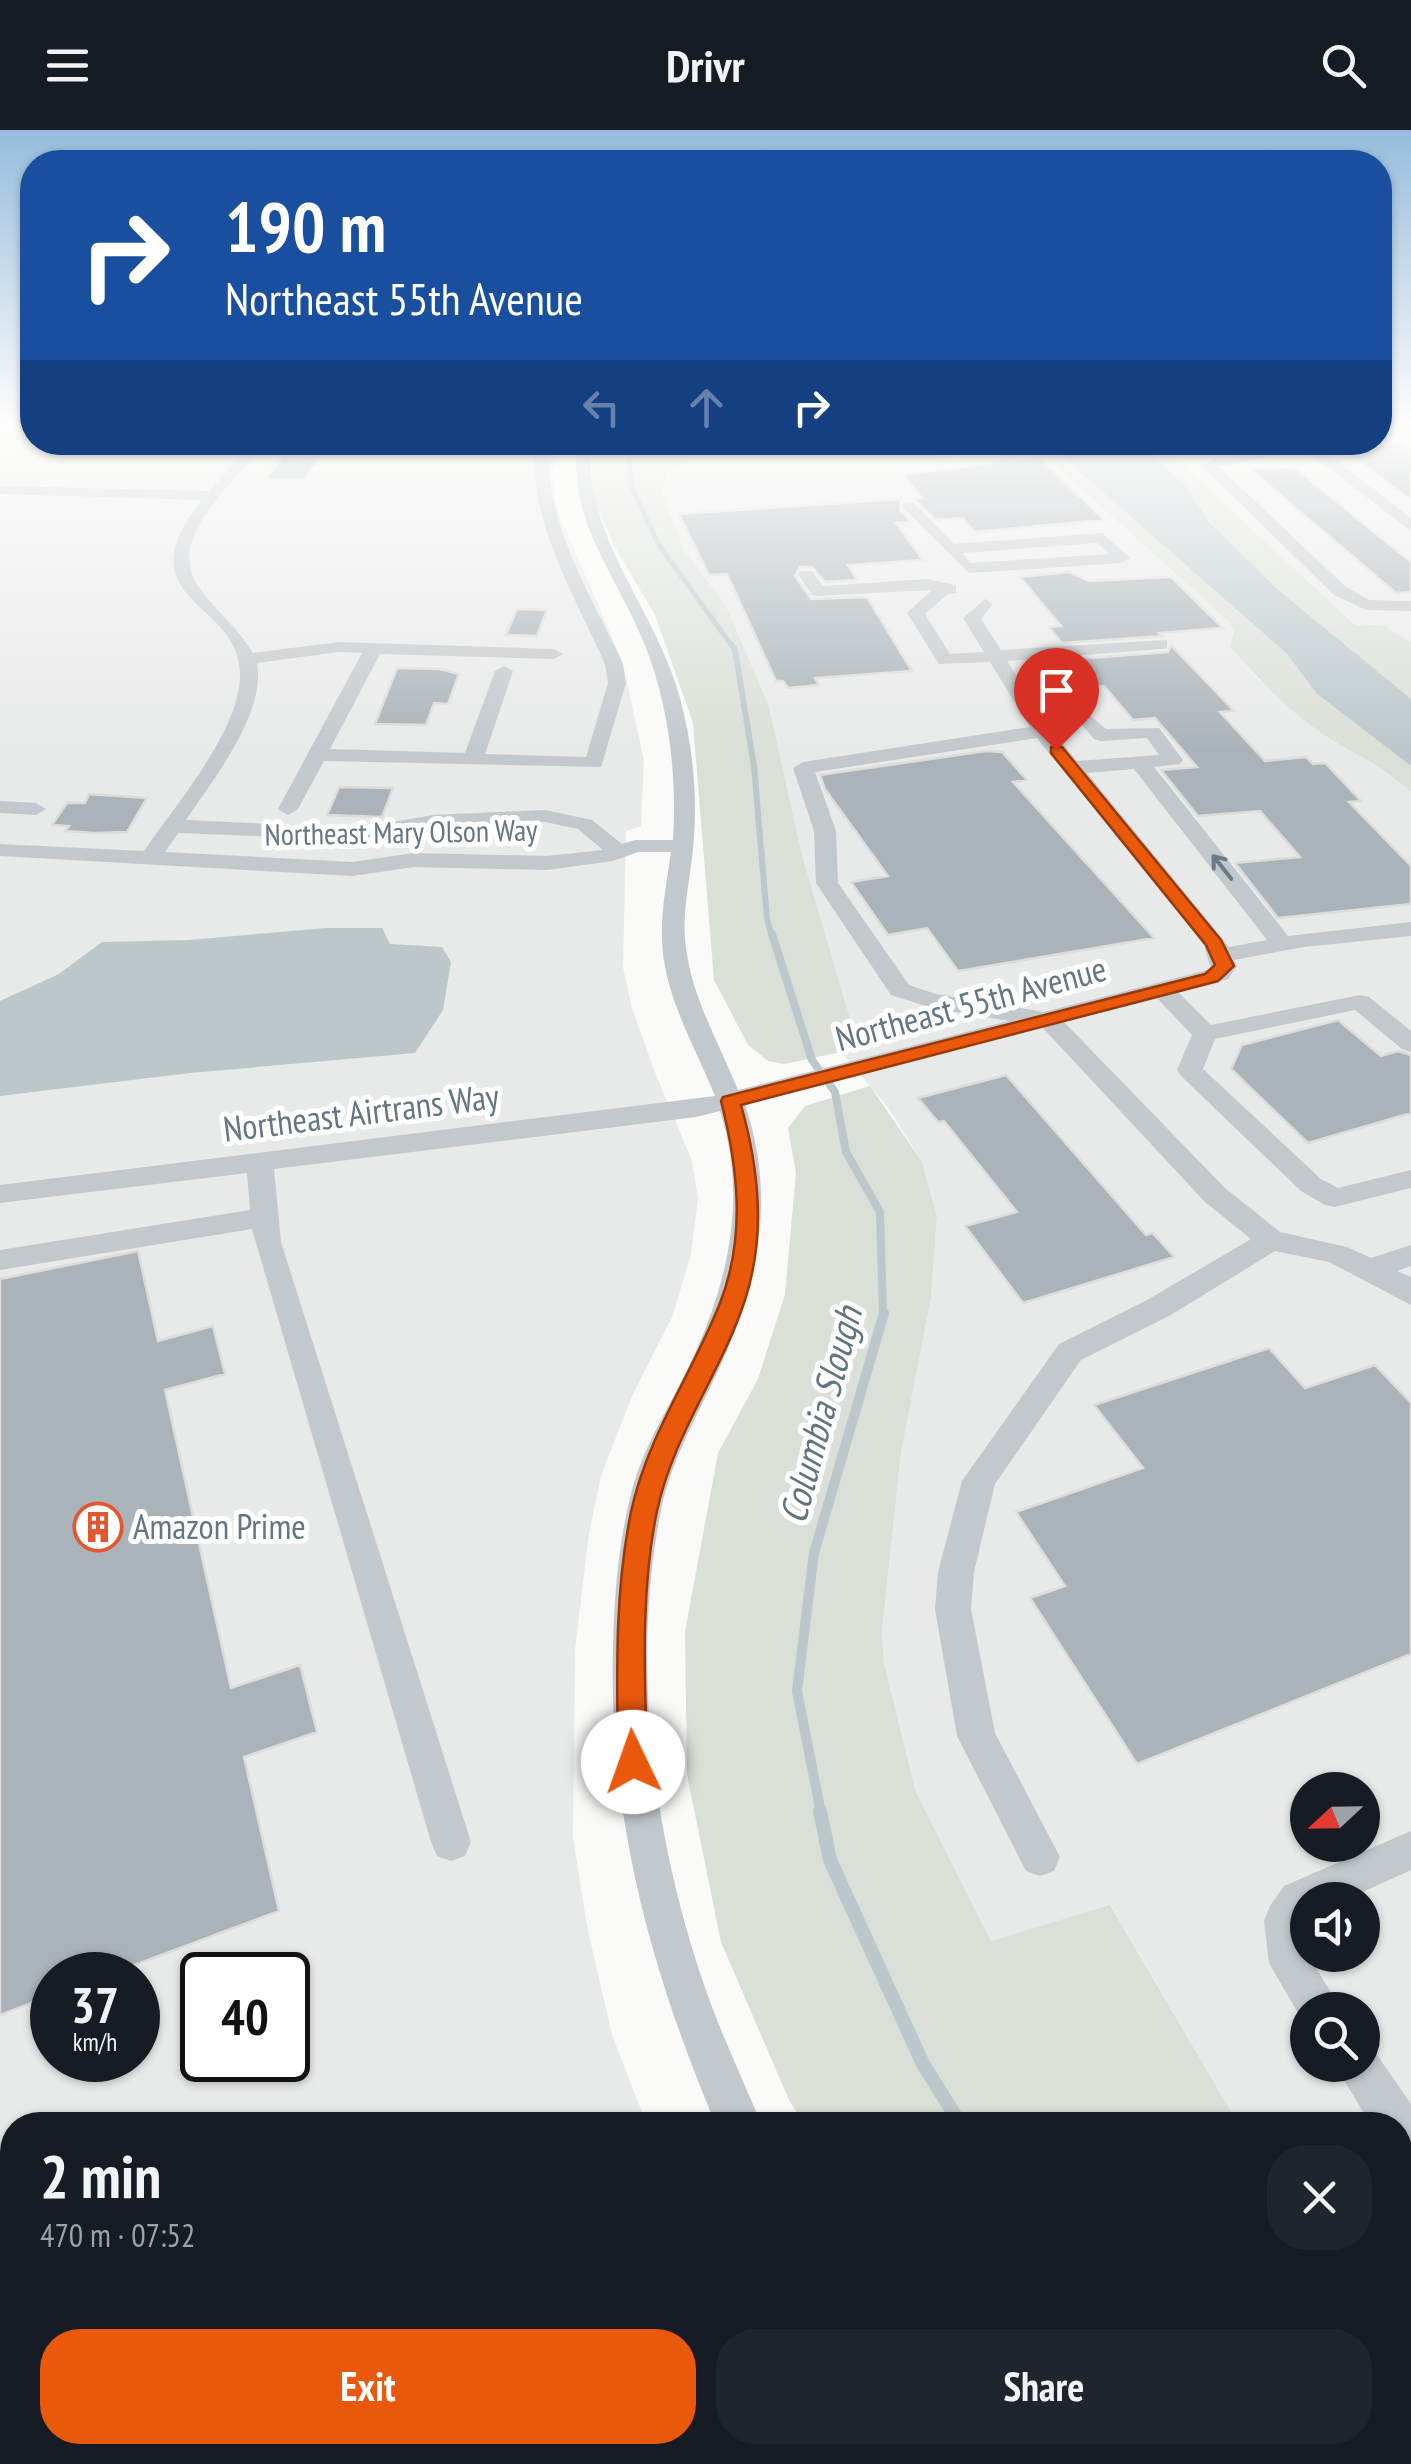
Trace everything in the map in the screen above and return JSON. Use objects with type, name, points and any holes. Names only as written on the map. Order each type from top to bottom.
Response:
[{"type":"street","points":[[152,856],[246,704],[248,659],[230,628],[191,590],[179,562],[186,533]]},
{"type":"street","points":[[317,755],[594,763],[617,683],[614,664],[558,533]]},
{"type":"street","points":[[597,533],[654,644],[681,738],[686,795],[674,952],[688,1000],[730,1101],[746,1158],[750,1215],[745,1254],[721,1332],[660,1456],[647,1498],[633,1597],[630,1704],[634,1784],[659,1910],[699,2028],[734,2112]]},
{"type":"street","points":[[935,533],[988,588],[985,604],[972,618],[1039,727],[1223,961]]},
{"type":"street","points":[[1280,533],[1340,591],[1366,605],[1411,606]]},
{"type":"street","points":[[950,549],[1102,538],[1122,558],[969,568]]},
{"type":"street","points":[[806,574],[818,591],[838,582],[927,584],[985,604]]},
{"type":"street","points":[[945,588],[916,613],[956,682]]},
{"type":"street","points":[[920,606],[985,604]]},
{"type":"street","points":[[945,660],[1161,644]]},
{"type":"street","points":[[248,659],[324,649],[374,648],[554,654]]},
{"type":"street","points":[[288,809],[374,648]]},
{"type":"street","points":[[473,760],[504,671]]},
{"type":"street","points":[[1071,768],[1173,760],[1152,732],[1101,735],[1087,718],[803,768],[824,831],[827,883],[900,990],[932,1001],[1049,1020],[1215,1195],[1271,1240],[1337,1254],[1411,1294]]},
{"type":"street","points":[[1139,762],[1282,944]]},
{"type":"street","points":[[0,807],[36,809]]},
{"type":"street","points":[[171,826],[359,834],[432,820],[545,816],[585,824],[619,852]]},
{"type":"street","name":"Northeast Mary Olson Way","points":[[0,850],[352,868],[414,860],[546,863],[635,846],[682,846]]},
{"type":"street","name":"Northeast 55th Avenue","points":[[730,1101],[1212,978],[1223,961],[1282,944],[1411,929]]},
{"type":"street","points":[[1164,990],[1205,1034]]},
{"type":"street","points":[[1205,1034],[1360,1002],[1411,1044]]},
{"type":"street","points":[[1205,1034],[1190,1070],[1311,1185],[1335,1198],[1411,1179]]},
{"type":"street","name":"Northeast Airtrans Way","points":[[0,1194],[660,1115],[730,1101]]},
{"type":"street","points":[[260,1162],[263,1218],[451,1842]]},
{"type":"street","points":[[0,1260],[263,1218]]},
{"type":"street","points":[[1040,1857],[976,1736],[953,1609],[956,1572],[980,1481],[1070,1352],[1160,1307],[1271,1240]]},
{"type":"street","points":[[1369,1270],[1411,1254]]},
{"type":"street","points":[[1309,1992],[1290,1963],[1286,1921],[1299,1900],[1411,1850]]},
{"type":"street","points":[[1369,2082],[1389,2112]]},
{"type":"shaded area","points":[[0,533],[567,533],[622,660],[644,760],[641,826],[626,831],[623,967],[632,1008],[654,1070],[692,1161],[698,1198],[691,1254],[673,1315],[632,1396],[601,1476],[589,1534],[575,1649],[573,1838],[587,1926],[612,2035],[642,2112],[0,2112]]},
{"type":"shaded area","points":[[608,533],[678,533],[684,550],[725,604],[769,706],[802,855],[854,1033],[841,1052],[784,1064],[768,1061],[748,1045],[714,980],[693,723],[655,615]]},
{"type":"shaded area","points":[[678,533],[1130,533],[1227,620],[1234,630],[1230,647],[1258,679],[1331,739],[1379,763],[1411,792],[1411,2112],[1231,2112],[1111,1906],[991,1941],[916,1792],[884,1663],[882,1631],[901,1453],[931,1298],[937,1216],[922,1162],[887,1106],[841,1052],[853,1032],[802,855],[769,706],[725,604],[684,550]]},
{"type":"shaded area","points":[[1130,533],[1150,533],[1286,653],[1317,694],[1411,766],[1411,792],[1382,769],[1320,732],[1278,698],[1230,647],[1234,630]]},
{"type":"shaded area","points":[[1149,533],[1220,533],[1277,589],[1411,699],[1411,766],[1317,694],[1286,653]]},
{"type":"shaded area","points":[[1220,533],[1256,533],[1356,626],[1381,624],[1411,642],[1411,699],[1332,639]]},
{"type":"shaded area","points":[[1256,533],[1411,533],[1411,642],[1381,624],[1356,626]]},
{"type":"shaded area","points":[[326,928],[382,928],[390,944],[442,947],[451,962],[443,1010],[415,1053],[190,1073],[0,1096],[0,1001],[59,974],[102,942],[189,940]]},
{"type":"shaded area","points":[[870,1086],[922,1162],[937,1216],[931,1298],[901,1453],[882,1631],[884,1663],[916,1792],[991,1941],[1110,1905],[1231,2112],[797,2112],[721,1942],[687,1775],[685,1632],[718,1453],[758,1379],[785,1294],[796,1173],[788,1128],[805,1106]]},
{"type":"building","points":[[688,533],[903,533],[923,560],[848,565],[857,580],[825,582],[812,567],[800,567],[795,576],[811,599],[867,597],[912,671],[815,678],[819,685],[788,688],[783,681],[776,681],[727,574],[709,575]]},
{"type":"building","points":[[1325,533],[1375,533],[1411,562],[1411,592],[1396,593]]},
{"type":"building","points":[[1069,572],[1089,581],[1171,577],[1223,628],[1062,643],[1049,627],[1061,626],[1020,577]]},
{"type":"building","points":[[517,609],[547,610],[537,636],[506,635]]},
{"type":"building","points":[[1171,645],[1234,711],[1220,712],[1265,761],[1306,757],[1313,764],[1325,763],[1361,801],[1349,802],[1411,866],[1411,904],[1278,918],[1235,863],[1300,857],[1260,811],[1198,816],[1161,770],[1197,767],[1155,718],[1133,720],[1104,686],[1073,688],[1056,667],[1081,665],[1076,659],[1168,652]]},
{"type":"building","points":[[397,668],[440,669],[459,674],[448,704],[434,703],[426,725],[375,724]]},
{"type":"building","points":[[1002,752],[1027,780],[1013,782],[1154,938],[958,971],[927,928],[888,935],[851,882],[888,876],[825,789],[820,775]]},
{"type":"building","points":[[339,787],[393,788],[382,817],[327,815]]},
{"type":"building","points":[[89,794],[147,798],[127,832],[65,831],[69,826],[52,825],[67,803],[85,803]]},
{"type":"building","points":[[1338,1020],[1381,1056],[1398,1051],[1411,1055],[1411,1113],[1308,1143],[1231,1069],[1242,1045]]},
{"type":"building","points":[[1006,1075],[1146,1235],[1153,1233],[1174,1257],[1023,1303],[965,1226],[1017,1212],[944,1121],[938,1122],[918,1098]]},
{"type":"building","name":"Amazon Prime","points":[[138,1251],[158,1341],[213,1326],[225,1374],[165,1390],[231,1688],[300,1665],[317,1732],[244,1757],[279,1911],[160,1956],[160,1952],[30,1952],[30,2003],[0,2015],[0,1279]]},
{"type":"building","points":[[1269,1348],[1305,1388],[1375,1365],[1411,1403],[1411,1654],[1137,1764],[1030,1598],[1065,1586],[1016,1512],[1143,1468],[1094,1405]]},
{"type":"waterway","name":"Columbia Slough","points":[[653,533],[732,646]]},
{"type":"waterway","name":"Columbia Slough","points":[[731,644],[754,766],[767,919],[772,936]]},
{"type":"waterway","name":"Columbia Slough","points":[[772,934],[812,1060],[835,1092],[846,1152],[880,1212],[883,1316]]},
{"type":"waterway","name":"Columbia Slough","points":[[821,1813],[797,1691],[814,1553],[884,1313]]},
{"type":"waterway","name":"Columbia Slough","points":[[820,1811],[830,1860],[923,2064],[953,2112]]},
{"type":"place","name":"Amazon Prime","points":[[98,1527]]},
{"type":"route","points":[[633,1762],[630,1646],[644,1514],[660,1456],[733,1300],[748,1236],[746,1158],[730,1101],[1212,978],[1225,966],[1215,944],[1056,750]]}]
